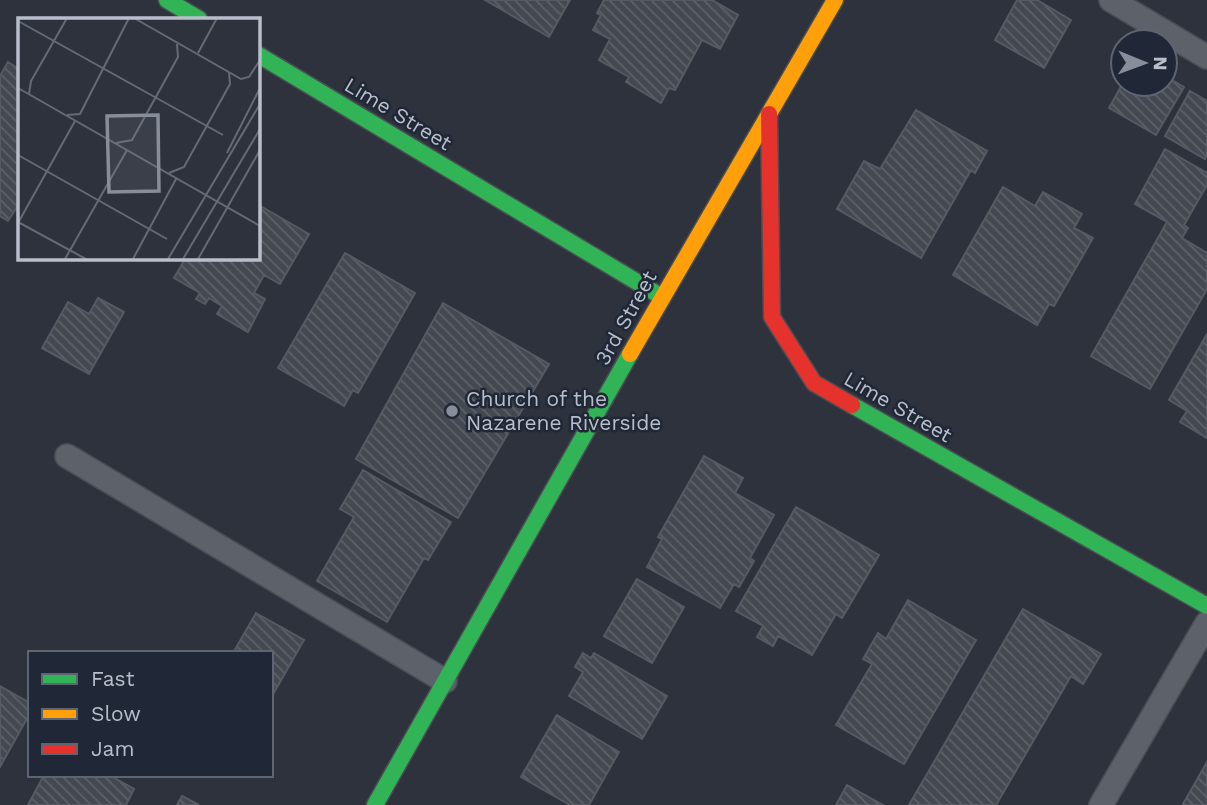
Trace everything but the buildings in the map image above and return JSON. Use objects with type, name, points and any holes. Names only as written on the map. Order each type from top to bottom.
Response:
[{"type":"main road","points":[[167,0],[197,18]]},
{"type":"main road","name":"3rd Street","points":[[375,805],[662,297],[835,0]]},
{"type":"main road","name":"Lime Street","points":[[259,55],[662,297]]},
{"type":"main road","name":"Lime Street","points":[[769,113],[772,317],[814,383],[1207,606]]},
{"type":"lane","points":[[1111,0],[1207,57]]},
{"type":"lane","points":[[67,456],[445,681]]},
{"type":"lane","points":[[1101,805],[1207,623]]},
{"type":"traffic: fast","points":[[167,0],[197,18]]},
{"type":"traffic: fast","points":[[259,55],[662,297]]},
{"type":"traffic: fast","points":[[375,805],[630,354]]},
{"type":"traffic: fast","points":[[852,405],[1207,606]]},
{"type":"traffic: slow","points":[[630,354],[835,0]]},
{"type":"traffic: jam","points":[[769,114],[772,317],[814,383],[852,405]]},
{"type":"place","name":"Church of the Nazarene Riverside","points":[[452,411]]}]
